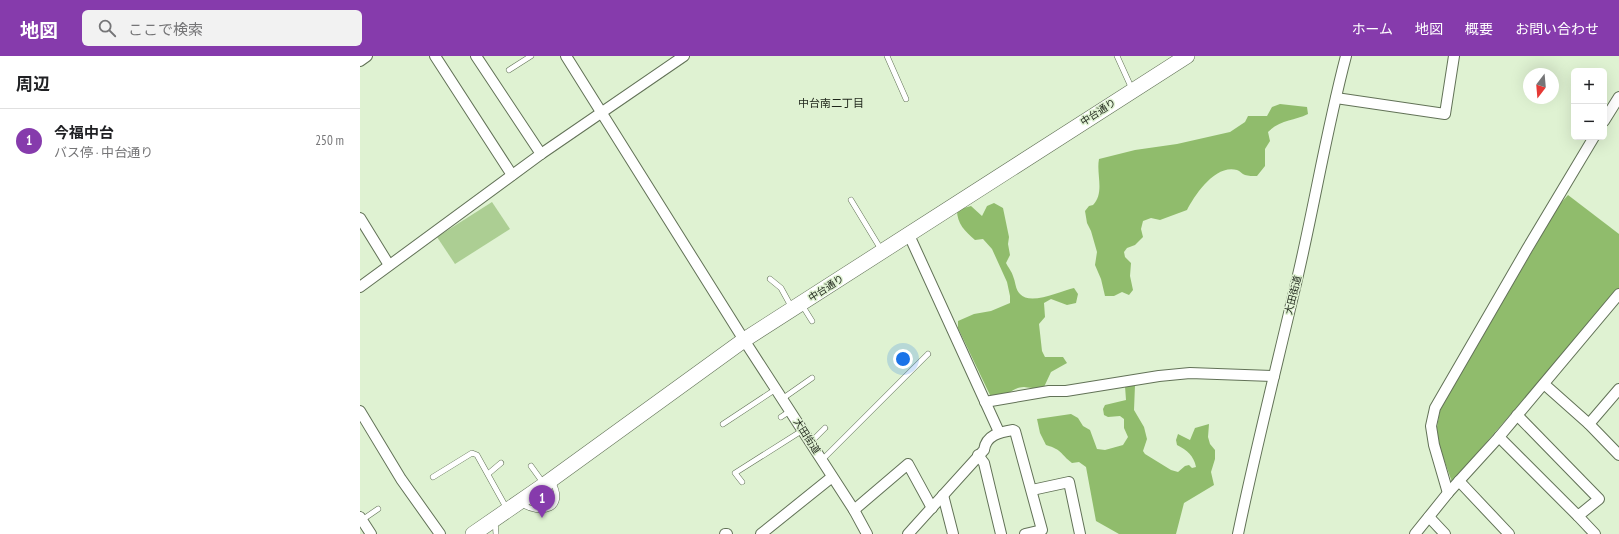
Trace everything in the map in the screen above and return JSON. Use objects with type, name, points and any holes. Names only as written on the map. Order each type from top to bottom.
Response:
[{"type":"street","points":[[360,61],[367,56]]},
{"type":"street","points":[[435,56],[512,175]]},
{"type":"street","points":[[476,56],[540,154]]},
{"type":"street","name":"大田街道","points":[[566,56],[744,340],[854,510],[867,534]]},
{"type":"street","points":[[360,287],[540,154],[684,56]]},
{"type":"street","name":"中台通り","points":[[473,534],[548,483],[744,340],[1187,56]]},
{"type":"street","name":"大田街道","points":[[1238,534],[1252,462],[1298,275],[1346,56]]},
{"type":"street","points":[[1336,98],[1445,114],[1454,56]]},
{"type":"street","points":[[1607,116],[1619,97]]},
{"type":"street","points":[[1448,493],[1434,445],[1431,426],[1435,408],[1592,140]]},
{"type":"street","points":[[360,218],[389,265]]},
{"type":"street","points":[[909,235],[999,432]]},
{"type":"street","points":[[1415,534],[1448,493],[1499,437],[1619,294]]},
{"type":"street","points":[[985,402],[1049,391],[1066,391],[1159,376],[1190,373],[1274,376]]},
{"type":"street","points":[[1544,384],[1589,424],[1619,455]]},
{"type":"street","points":[[1589,424],[1619,389]]},
{"type":"street","points":[[360,411],[401,479],[440,534]]},
{"type":"street","points":[[1517,416],[1599,499],[1578,516]]},
{"type":"street","points":[[908,534],[984,450],[985,443],[992,436],[999,432],[1013,430],[1015,431],[1043,532],[1025,534]]},
{"type":"street","points":[[1499,437],[1595,534]]},
{"type":"street","points":[[978,455],[984,463],[1002,534]]},
{"type":"street","points":[[854,510],[908,464],[932,508]]},
{"type":"street","points":[[762,534],[832,477]]},
{"type":"street","points":[[1459,481],[1509,534]]},
{"type":"street","points":[[1032,490],[1069,482],[1080,534]]},
{"type":"street","points":[[943,494],[953,534]]},
{"type":"street","points":[[1429,517],[1445,534]]},
{"type":"street","points":[[361,518],[371,534]]},
{"type":"lane","points":[[509,70],[531,56]]},
{"type":"lane","points":[[887,56],[906,99]]},
{"type":"lane","points":[[1117,56],[1133,90]]},
{"type":"lane","points":[[851,200],[882,252]]},
{"type":"lane","points":[[770,279],[781,288],[812,321]]},
{"type":"lane","points":[[822,460],[928,354]]},
{"type":"lane","points":[[782,398],[812,378]]},
{"type":"lane","points":[[723,424],[776,388]]},
{"type":"lane","points":[[781,417],[790,411]]},
{"type":"lane","points":[[811,442],[825,428]]},
{"type":"lane","points":[[742,482],[736,473],[803,430]]},
{"type":"lane","points":[[433,477],[472,453],[477,455],[488,474],[513,507],[527,508],[537,511],[547,510],[556,503],[558,494],[531,466]]},
{"type":"lane","points":[[488,474],[501,463]]},
{"type":"lane","points":[[361,518],[378,509]]},
{"type":"lane","points":[[495,519],[496,534]]},
{"type":"green space","points":[[1280,104],[1307,107],[1308,114],[1283,122],[1268,132],[1270,141],[1265,149],[1265,166],[1257,176],[1245,175],[1237,170],[1229,169],[1221,172],[1207,182],[1187,210],[1160,220],[1151,218],[1143,221],[1141,229],[1143,237],[1135,245],[1127,248],[1124,252],[1125,257],[1131,263],[1130,276],[1133,290],[1129,295],[1122,292],[1114,296],[1105,296],[1101,279],[1095,265],[1097,252],[1087,223],[1085,211],[1089,206],[1093,205],[1099,195],[1099,159],[1135,150],[1177,144],[1230,132],[1245,122],[1248,116],[1267,116],[1272,107]]},
{"type":"green space","points":[[1568,195],[1619,234],[1619,289],[1452,482],[1438,443],[1437,427],[1440,410],[1559,205]]},
{"type":"green space","points":[[492,202],[510,229],[455,264],[437,237]]},
{"type":"green space","points":[[994,203],[1003,208],[1009,237],[1008,244],[1010,255],[1006,263],[1012,273],[1018,292],[1031,299],[1046,297],[1074,288],[1078,294],[1076,303],[1067,305],[1051,299],[1044,303],[1045,317],[1039,324],[1042,351],[1045,357],[1063,357],[1067,363],[1051,372],[1044,387],[1019,388],[1000,396],[990,395],[958,328],[958,321],[974,314],[991,311],[1010,303],[1007,282],[992,249],[983,239],[975,240],[965,230],[957,215],[957,210],[971,206],[982,216],[987,206]]},
{"type":"green space","points":[[1135,385],[1134,410],[1144,427],[1147,439],[1143,451],[1145,454],[1171,470],[1178,472],[1185,466],[1189,465],[1192,468],[1196,467],[1190,454],[1177,445],[1176,440],[1178,434],[1190,440],[1195,428],[1209,424],[1208,437],[1210,444],[1215,450],[1215,459],[1211,472],[1214,485],[1184,503],[1176,534],[1119,534],[1096,521],[1086,467],[1079,462],[1072,463],[1059,451],[1046,445],[1040,433],[1037,419],[1071,414],[1078,418],[1083,426],[1090,430],[1097,449],[1105,450],[1123,445],[1128,437],[1124,428],[1124,419],[1120,416],[1108,417],[1104,415],[1103,409],[1105,405],[1126,400],[1125,386]]},
{"type":"place","name":"今福中台","points":[[542,518]]},
{"type":"district","name":"中台南二丁目","points":[[831,103]]}]
